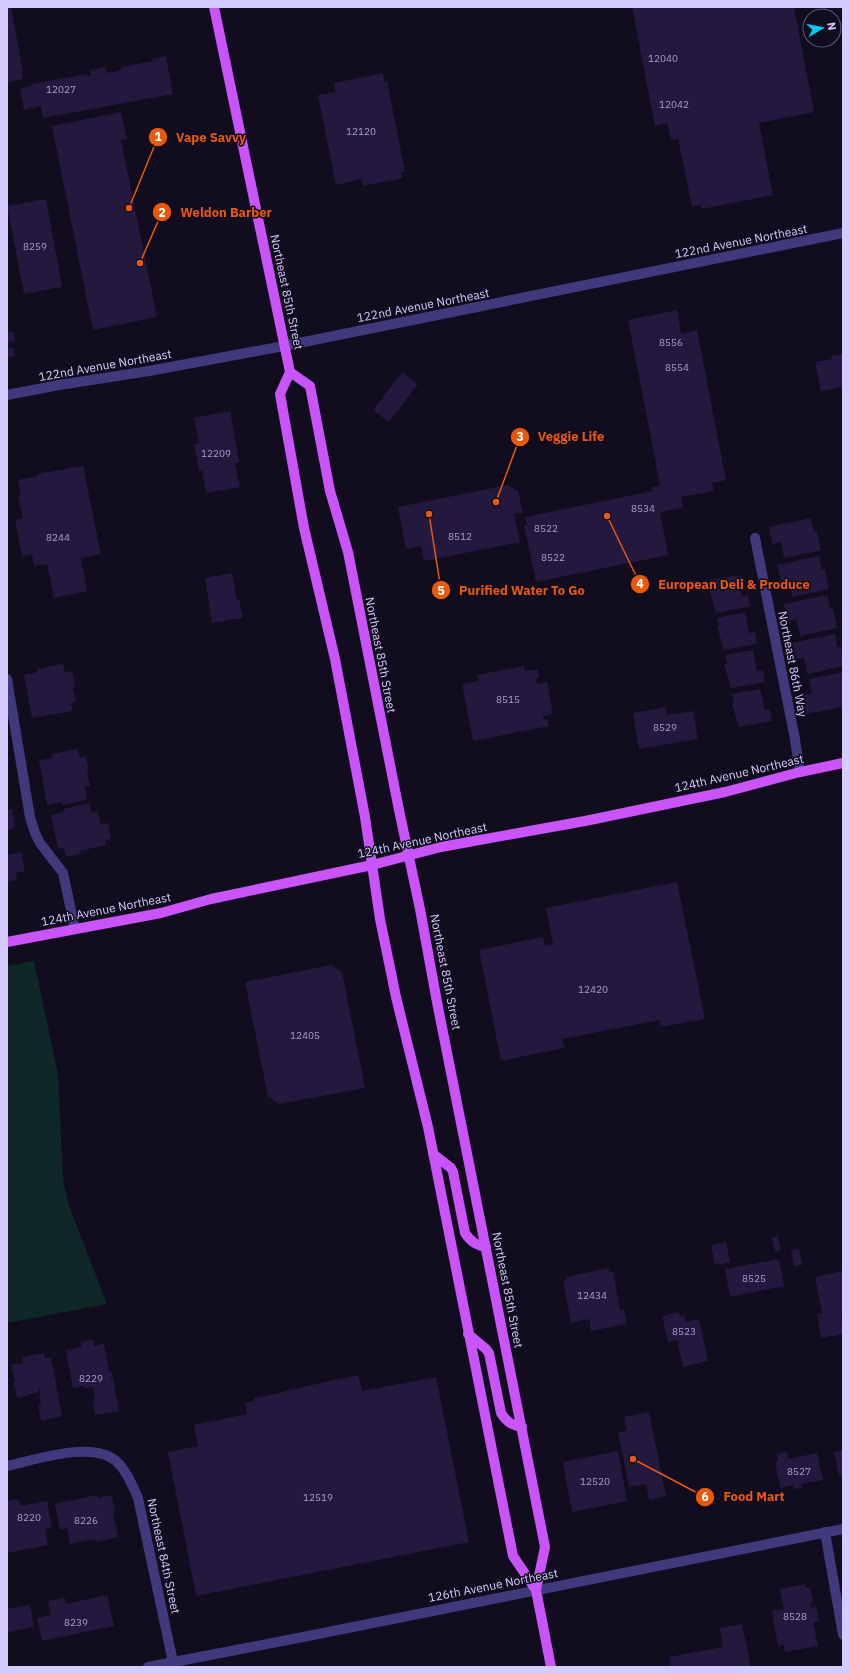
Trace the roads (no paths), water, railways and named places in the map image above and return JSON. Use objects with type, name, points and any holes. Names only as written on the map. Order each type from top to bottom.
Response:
[{"type":"main road","name":"Northeast 85th Street","points":[[214,7],[290,372],[280,394],[304,528],[335,659],[365,817],[380,919],[396,997],[410,1050],[433,1154],[513,1556],[536,1590],[551,1667]]},
{"type":"main road","name":"Northeast 85th Street","points":[[290,372],[310,386],[330,490],[348,552],[546,1547],[536,1590]]},
{"type":"main road","name":"124th Avenue Northeast","points":[[7,942],[161,913],[211,899],[372,865],[441,848],[585,821],[725,792],[800,772],[843,764]]},
{"type":"main road","points":[[433,1154],[451,1168],[453,1172],[465,1233],[476,1245],[486,1247]]},
{"type":"main road","points":[[468,1334],[489,1353],[501,1413],[506,1421],[512,1425],[522,1427]]},
{"type":"street","name":"122nd Avenue Northeast","points":[[7,395],[59,385],[150,371],[284,346],[843,233]]},
{"type":"street","name":"Northeast 86th Way","points":[[755,538],[795,739],[800,772]]},
{"type":"street","points":[[7,679],[30,817],[40,843],[63,873],[75,929]]},
{"type":"street","name":"Northeast 84th Street","points":[[7,1466],[81,1450],[102,1453],[116,1461],[127,1475],[138,1498],[173,1662]]},
{"type":"street","name":"126th Avenue Northeast","points":[[148,1667],[293,1640],[843,1528]]},
{"type":"street","points":[[825,1532],[843,1636]]},
{"type":"place","name":"Vape Savvy","points":[[129,208]]},
{"type":"place","name":"Weldon Barber","points":[[140,263]]},
{"type":"place","name":"Veggie Life","points":[[496,502]]},
{"type":"place","name":"Purified Water To Go","points":[[429,514]]},
{"type":"place","name":"European Deli & Produce","points":[[607,516]]},
{"type":"place","name":"Food Mart","points":[[633,1459]]}]
